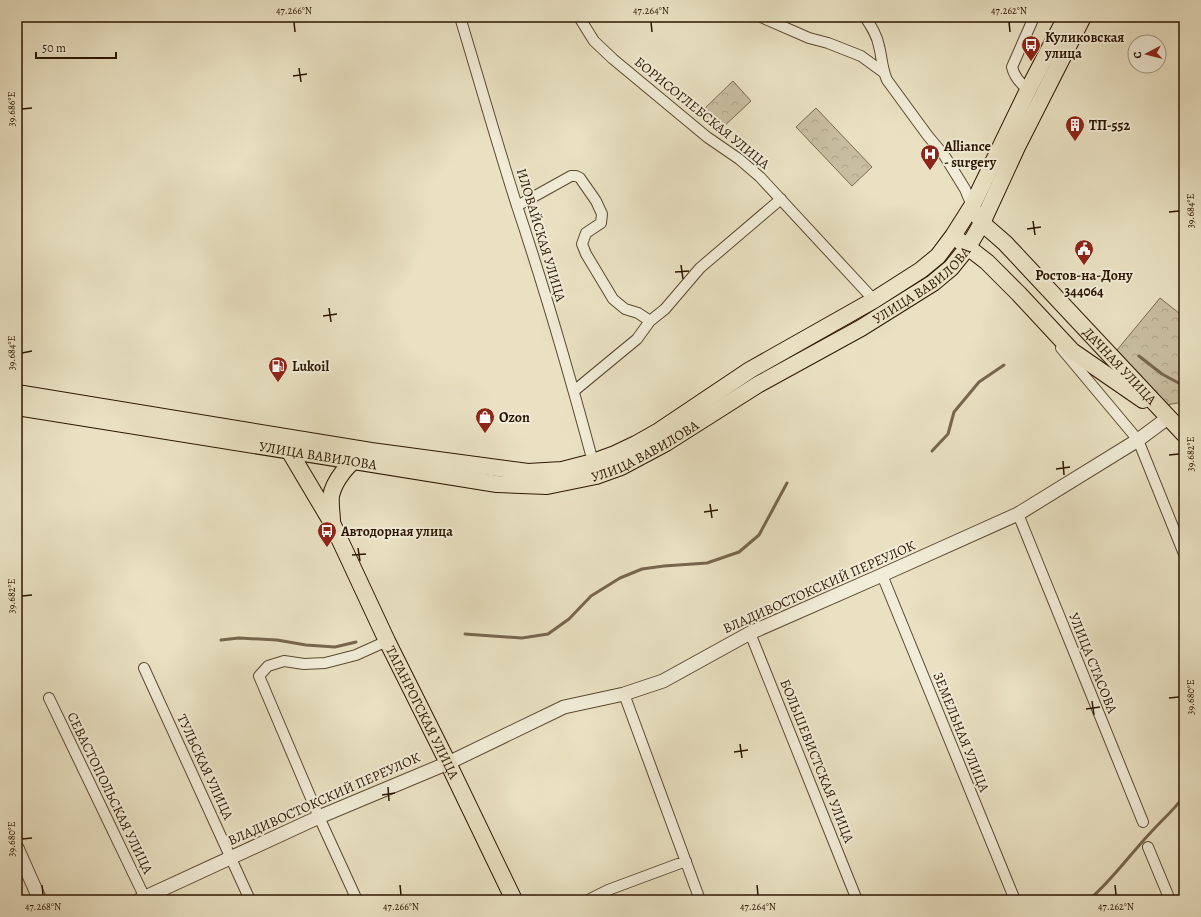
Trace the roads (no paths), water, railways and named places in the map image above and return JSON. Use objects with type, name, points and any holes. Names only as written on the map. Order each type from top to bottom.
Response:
[{"type":"main road","name":"УЛИЦА ВАВИЛОВА","points":[[17,393],[371,450],[528,472],[562,470],[593,462],[636,444],[659,431],[750,370],[874,300],[921,270],[938,256],[972,206],[1028,90],[1066,17]]},
{"type":"main road","name":"УЛИЦА ВАВИЛОВА","points":[[17,407],[400,467],[497,484],[547,486],[602,474],[621,467],[666,443],[759,384],[884,314],[933,283],[951,268],[968,247],[982,224],[1017,148],[1083,17]]},
{"type":"main road","name":"ДАЧНАЯ УЛИЦА","points":[[972,206],[982,224],[1005,243],[1169,417]]},
{"type":"main road","name":"ДАЧНАЯ УЛИЦА","points":[[953,236],[987,262],[1019,294],[1072,352],[1169,417]]},
{"type":"main road","points":[[1019,294],[1069,312]]},
{"type":"main road","points":[[1169,417],[1184,434]]},
{"type":"main road","name":"ТАГАНРОГСКАЯ УЛИЦА","points":[[288,450],[332,523],[387,641],[514,900]]},
{"type":"main road","name":"ТАГАНРОГСКАЯ УЛИЦА","points":[[332,523],[331,496],[339,478],[353,460],[371,450]]},
{"type":"street","name":"ИЛОВАЙСКАЯ УЛИЦА","points":[[460,17],[517,206],[530,241],[593,462]]},
{"type":"street","name":"БОРИСОГЛЕБСКАЯ УЛИЦА","points":[[579,17],[594,41],[613,59],[707,136],[739,159],[760,177],[874,300]]},
{"type":"street","points":[[761,17],[809,38],[828,43],[861,56],[883,72]]},
{"type":"street","points":[[865,17],[875,33],[879,45],[883,72],[887,80],[928,136],[944,155],[966,189],[972,206]]},
{"type":"street","points":[[1028,90],[1022,85],[1012,67],[1034,17]]},
{"type":"street","points":[[517,206],[572,176],[580,178],[596,201],[602,214],[601,224],[586,233],[582,244],[586,254],[613,299],[625,309],[650,321]]},
{"type":"street","points":[[574,391],[637,339],[650,321],[665,310],[700,268],[781,199]]},
{"type":"street","name":"ДАЧНАЯ УЛИЦА","points":[[1051,330],[1062,351],[1138,440],[1184,554]]},
{"type":"street","name":"ВЛАДИВОСТОКСКИЙ ПЕРЕУЛОК","points":[[143,899],[230,857],[319,817],[448,763],[564,707],[624,694],[663,681],[750,633],[1018,514],[1138,440],[1169,417]]},
{"type":"street","name":"УЛИЦА СТАСОВА","points":[[1018,514],[1143,822]]},
{"type":"street","name":"ЗЕМЕЛЬНАЯ УЛИЦА","points":[[882,575],[1015,900]]},
{"type":"street","name":"БОЛЬШЕВИСТСКАЯ УЛИЦА","points":[[750,633],[857,900]]},
{"type":"street","points":[[357,900],[319,817],[259,676],[268,666],[284,661],[304,664],[325,663],[356,655],[387,641]]},
{"type":"street","name":"ТУЛЬСКАЯ УЛИЦА","points":[[144,668],[250,900]]},
{"type":"street","points":[[624,694],[700,900]]},
{"type":"street","name":"СЕВАСТОПОЛЬСКАЯ УЛИЦА","points":[[49,698],[143,899]]},
{"type":"street","points":[[1148,847],[1170,900]]},
{"type":"street","points":[[17,848],[40,900]]},
{"type":"street","points":[[588,900],[608,890],[686,861]]},
{"type":"waterway","points":[[1139,356],[1162,374],[1184,386]]},
{"type":"waterway","points":[[932,451],[948,434],[954,412],[979,382],[1004,365]]},
{"type":"waterway","points":[[465,634],[522,638],[548,634],[569,619],[591,596],[620,578],[642,569],[707,563],[739,552],[759,535],[787,483]]},
{"type":"waterway","points":[[221,640],[239,638],[277,640],[306,645],[335,647],[356,642]]},
{"type":"waterway","points":[[1089,900],[1184,796]]},
{"type":"place","name":"Куликовская улица","points":[[1031,62]]},
{"type":"place","name":"ТП-552","points":[[1075,142]]},
{"type":"place","name":"Alliance - surgery","points":[[930,171]]},
{"type":"place","name":"Ростов-на-Дону 344064","points":[[1084,266]]},
{"type":"place","name":"Lukoil","points":[[278,383]]},
{"type":"place","name":"Ozon","points":[[485,434]]},
{"type":"place","name":"Автодорная улица","points":[[327,548]]}]
